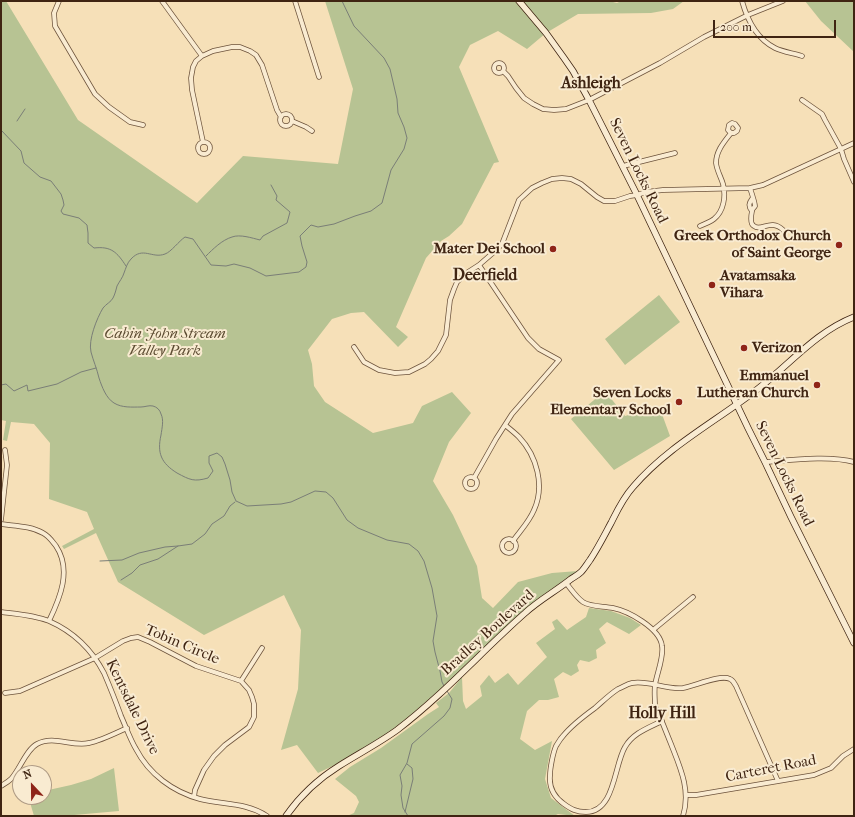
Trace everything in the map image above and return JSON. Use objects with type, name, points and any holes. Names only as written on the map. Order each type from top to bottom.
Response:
[{"type":"main road","name":"Seven Locks Road","points":[[519,1],[546,33],[564,58],[589,100],[623,166],[791,517],[852,635],[854,643]]},
{"type":"main road","name":"Bradley Boulevard","points":[[286,816],[303,794],[338,766],[398,729],[430,703],[527,611],[580,572],[600,545],[623,500],[631,489],[664,457],[692,435],[761,387],[824,333],[854,317]]},
{"type":"street","points":[[59,1],[54,13],[55,26],[95,94],[109,107],[130,122],[143,125]]},
{"type":"street","points":[[162,1],[202,56]]},
{"type":"street","points":[[295,1],[319,77]]},
{"type":"street","points":[[742,1],[745,12],[755,30],[766,43],[776,48],[802,56]]},
{"type":"street","points":[[503,71],[524,98],[533,104],[543,109],[566,110],[589,100],[660,63],[704,37],[783,1]]},
{"type":"street","points":[[203,142],[192,90],[191,78],[196,61],[202,56],[214,51],[232,47],[240,47],[256,55],[262,66],[277,110],[281,117],[280,122],[284,126],[289,125],[292,121]]},
{"type":"street","points":[[802,100],[822,114],[841,149],[854,182]]},
{"type":"street","points":[[281,117],[288,115],[291,117],[292,121],[312,131]]},
{"type":"street","points":[[700,226],[713,220],[718,215],[723,205],[724,189],[716,165],[720,148],[731,133]]},
{"type":"street","points":[[354,347],[364,362],[379,370],[395,373],[409,372],[425,364],[431,359],[438,351],[446,335],[450,300],[457,282],[502,244],[519,200],[532,188],[542,183],[552,179],[571,179],[581,184],[597,197],[604,200],[615,201],[646,192],[663,190],[750,188],[763,185],[854,144]]},
{"type":"street","points":[[623,166],[675,153]]},
{"type":"street","points":[[750,188],[755,205],[752,211],[751,221],[754,227],[759,228],[774,225],[783,230]]},
{"type":"street","points":[[474,478],[512,414],[559,360],[539,349],[528,338],[479,264]]},
{"type":"street","points":[[505,425],[519,437],[529,450],[535,463],[538,477],[538,496],[534,510],[527,523],[513,541]]},
{"type":"street","points":[[1,520],[7,465],[5,450]]},
{"type":"street","points":[[766,462],[839,459],[854,462]]},
{"type":"street","points":[[1,524],[34,529],[44,533],[50,538],[58,550],[64,572],[63,583],[55,609],[49,621]]},
{"type":"street","points":[[566,583],[584,602],[590,605],[614,608],[623,611],[638,619],[653,630],[659,637],[662,645],[662,651],[655,685],[655,706],[682,770],[686,795],[683,816]]},
{"type":"street","points":[[653,630],[694,598]]},
{"type":"street","name":"Kentsdale Drive","points":[[1,612],[26,615],[49,621],[64,629],[86,646],[104,673],[136,750],[146,765],[161,779],[179,791],[194,797],[235,804],[267,816]]},
{"type":"street","name":"Tobin Circle","points":[[95,658],[124,641],[138,637],[196,666],[241,681]]},
{"type":"street","points":[[194,797],[195,790],[204,770],[214,756],[225,745],[249,727],[254,717],[254,704],[252,697],[249,690],[241,681],[262,648]]},
{"type":"street","points":[[5,693],[20,691],[95,658]]},
{"type":"street","points":[[662,721],[640,731],[624,747],[609,796],[602,806],[594,811],[579,812],[573,810],[560,801],[554,794],[549,780],[555,748],[563,736],[617,690],[634,683],[644,683],[672,688],[689,687],[721,677],[732,680],[736,686],[778,781]]},
{"type":"street","points":[[1,786],[11,778],[31,749],[37,744],[46,741],[56,741],[89,744],[126,728]]},
{"type":"street","name":"Carteret Road","points":[[686,795],[696,795],[814,775],[830,768],[843,756],[854,749]]},
{"type":"green space","name":"Cabin John Stream Valley Park","points":[[1,1],[6,1],[78,120],[197,203],[243,156],[338,164],[353,89],[325,1],[609,1],[617,3],[621,1],[684,1],[673,9],[651,13],[578,14],[546,33],[527,49],[498,31],[470,45],[459,67],[499,162],[494,163],[462,224],[441,241],[426,258],[396,327],[408,337],[398,347],[364,312],[351,313],[332,319],[308,350],[312,364],[314,386],[325,402],[373,433],[413,423],[422,406],[452,392],[471,413],[449,442],[433,481],[453,515],[477,566],[482,598],[493,608],[518,582],[552,573],[578,571],[565,582],[539,599],[430,703],[362,752],[318,773],[297,745],[281,750],[298,689],[301,630],[284,595],[204,635],[118,582],[96,533],[64,549],[62,546],[94,529],[87,512],[49,499],[50,443],[34,424],[11,422],[7,441],[3,440],[6,421],[1,420]]},
{"type":"green space","points":[[805,1],[854,1],[854,52],[821,21]]},
{"type":"green space","points":[[659,295],[680,322],[625,365],[605,339]]},
{"type":"green space","points":[[605,391],[625,416],[659,406],[670,436],[614,470],[571,419]]},
{"type":"green space","points":[[589,608],[611,611],[630,618],[641,625],[629,634],[607,622],[599,629],[606,643],[596,650],[597,658],[589,662],[580,660],[577,665],[579,671],[571,676],[563,672],[554,679],[559,697],[548,700],[539,700],[527,711],[520,739],[535,750],[552,741],[545,779],[551,798],[575,816],[558,814],[554,816],[347,816],[354,813],[359,802],[356,796],[335,779],[350,767],[381,748],[439,707],[436,703],[449,693],[462,677],[463,701],[466,709],[482,696],[480,686],[489,675],[495,683],[508,673],[518,685],[547,657],[536,643],[555,629],[552,622],[557,619],[567,630],[586,617]]},
{"type":"green space","points":[[114,768],[119,811],[63,816],[34,816],[31,805],[52,805],[52,789],[91,779]]},
{"type":"waterway","points":[[342,1],[354,26],[384,58],[390,69],[397,99],[398,113],[407,138],[404,149],[391,170],[382,203],[371,211],[334,224],[318,227],[311,225],[300,236],[307,262],[306,267],[299,272],[266,276],[250,268],[234,264],[226,266],[211,265],[193,239],[185,237],[165,254],[156,255],[140,253],[135,255],[128,264],[113,298],[103,308],[98,317],[90,347],[101,385],[111,401],[117,405],[131,407],[152,406],[159,410],[163,421],[160,452],[167,465],[177,473],[192,480],[208,478],[213,471],[209,463],[209,456],[217,453],[222,457],[225,464],[232,492],[236,501],[247,506],[281,504],[291,502],[315,491],[326,492],[333,498],[347,520],[358,528],[387,540],[409,544],[418,551],[424,561],[432,588],[437,616],[433,641],[444,686]]},
{"type":"waterway","points":[[17,121],[25,109]]},
{"type":"waterway","points":[[1,130],[21,151],[24,163],[40,177],[51,181],[61,194],[64,205],[61,211],[63,214],[79,218],[87,225],[88,243],[94,248],[105,248],[113,251],[120,257],[126,266]]},
{"type":"waterway","points":[[206,256],[228,238],[242,236],[260,240],[263,236],[287,223],[290,212],[276,200],[277,196],[271,185]]},
{"type":"waterway","points":[[1,385],[6,384],[14,391],[27,385],[28,391],[57,384],[81,372],[96,368]]},
{"type":"waterway","points":[[100,561],[122,560],[139,553],[165,547],[192,544],[205,534],[212,524],[224,516],[230,506],[235,502]]},
{"type":"waterway","points":[[121,580],[132,573],[140,565],[158,559],[178,546]]},
{"type":"waterway","points":[[408,816],[403,808],[400,775],[407,763],[412,744],[444,716],[450,708],[452,699],[447,691]]},
{"type":"waterway","points":[[405,812],[413,779],[412,768],[407,764]]},
{"type":"place","name":"Greek Orthodox Church of Saint George","points":[[839,245]]},
{"type":"place","name":"Mater Dei School","points":[[553,249]]},
{"type":"place","name":"Avatamsaka Vihara","points":[[712,285]]},
{"type":"place","name":"Verizon","points":[[744,348]]},
{"type":"place","name":"Emmanuel Lutheran Church","points":[[817,385]]},
{"type":"place","name":"Seven Locks Elementary School","points":[[679,402]]},
{"type":"district","name":"Ashleigh","points":[[591,84]]},
{"type":"district","name":"Deerfield","points":[[485,276]]},
{"type":"district","name":"Holly Hill","points":[[662,714]]}]
